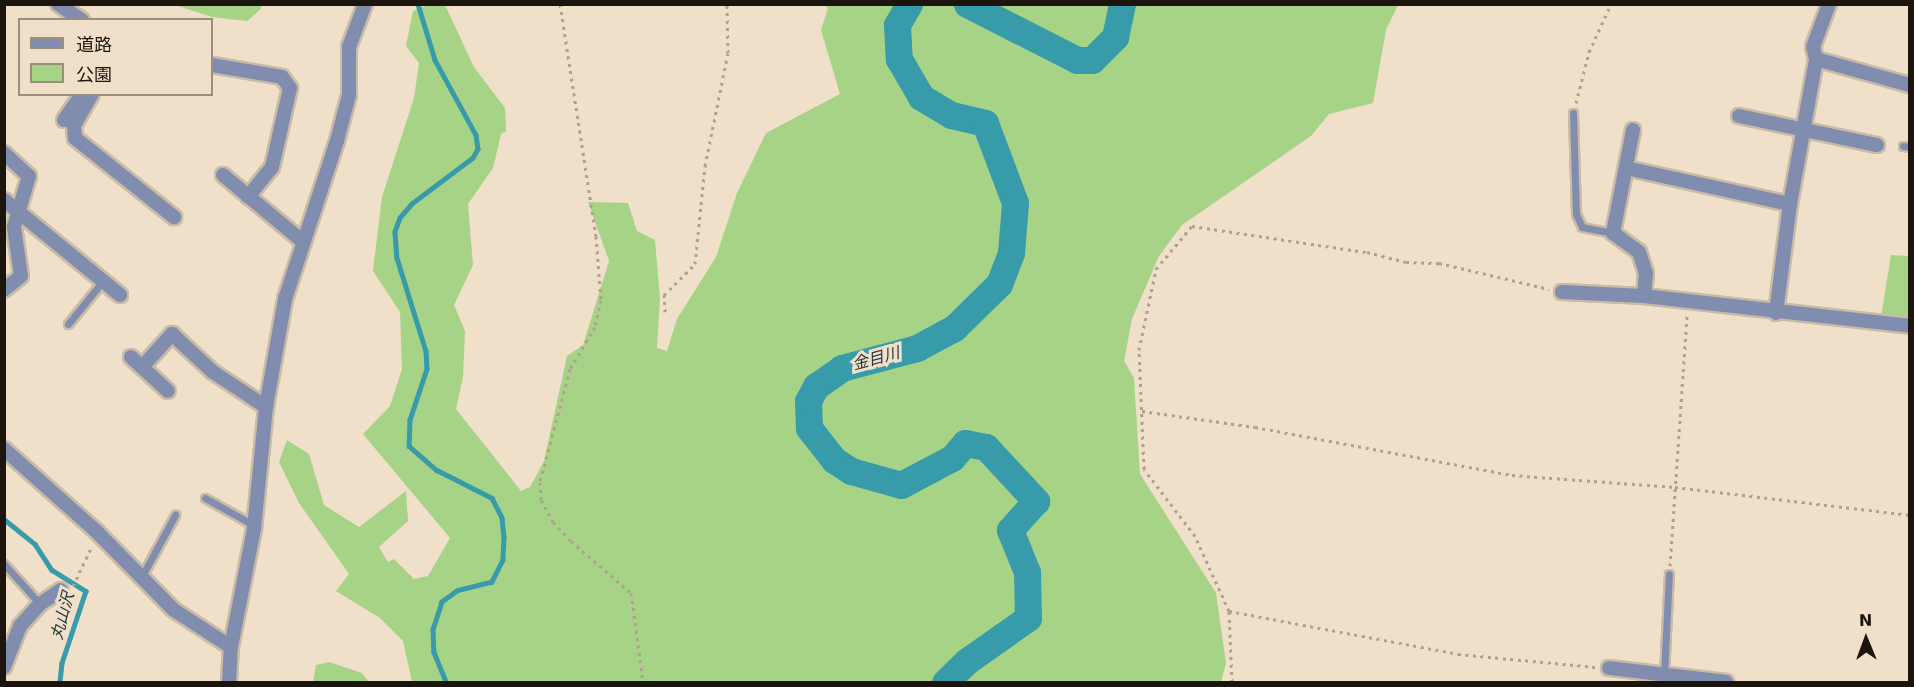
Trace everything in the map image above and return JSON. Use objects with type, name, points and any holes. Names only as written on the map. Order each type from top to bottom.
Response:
[{"type":"street","points":[[58,4],[79,18]]},
{"type":"street","points":[[1776,313],[1790,204],[1816,59],[1813,47],[1829,4]]},
{"type":"street","points":[[230,682],[231,647],[255,526],[266,407],[285,299],[349,95],[349,47],[360,7]]},
{"type":"street","points":[[1816,59],[1910,85]]},
{"type":"street","points":[[213,65],[282,77],[290,88],[272,167],[248,197]]},
{"type":"street","points":[[64,120],[81,96]]},
{"type":"street","points":[[91,96],[74,125],[75,138],[174,217]]},
{"type":"street","points":[[1739,116],[1877,145]]},
{"type":"street","points":[[1633,130],[1613,233],[1639,252],[1646,273],[1644,296]]},
{"type":"street","points":[[4,153],[29,176],[14,227],[21,276],[4,290]]},
{"type":"street","points":[[1626,168],[1790,204]]},
{"type":"street","points":[[223,175],[303,242]]},
{"type":"street","points":[[4,200],[120,295]]},
{"type":"street","points":[[1562,292],[1644,296],[1776,313],[1910,326]]},
{"type":"street","points":[[142,367],[168,330],[213,372],[266,407]]},
{"type":"street","points":[[131,357],[168,391]]},
{"type":"street","points":[[4,449],[97,532],[174,610],[231,647]]},
{"type":"street","points":[[4,667],[20,626],[40,604],[61,591]]},
{"type":"street","points":[[1608,668],[1694,681],[1726,682]]},
{"type":"lane","points":[[1573,113],[1576,214],[1582,227],[1613,233]]},
{"type":"lane","points":[[68,324],[103,281]]},
{"type":"lane","points":[[205,498],[255,526]]},
{"type":"lane","points":[[141,578],[175,515]]},
{"type":"lane","points":[[4,564],[40,604]]},
{"type":"lane","points":[[1664,675],[1669,574]]},
{"type":"path","points":[[560,4],[593,215],[601,300],[595,327],[570,369],[540,482],[541,500],[553,522],[571,542],[631,593],[643,682]]},
{"type":"path","points":[[665,312],[664,295],[695,264],[705,166],[728,53],[727,4]]},
{"type":"path","points":[[1573,113],[1589,52],[1611,4]]},
{"type":"path","points":[[1232,682],[1229,612],[1195,537],[1144,469],[1139,351],[1156,269],[1192,226],[1367,252],[1406,262],[1439,263],[1562,292]]},
{"type":"path","points":[[1669,574],[1688,302]]},
{"type":"path","points":[[1142,411],[1255,427],[1512,475],[1675,488],[1910,515]]},
{"type":"path","points":[[77,578],[97,532]]},
{"type":"path","points":[[1229,612],[1458,654],[1608,668]]},
{"type":"green space","points":[[175,5],[261,5],[261,9],[247,21],[212,17]]},
{"type":"green space","points":[[427,5],[445,5],[474,67],[505,108],[506,131],[501,134],[493,168],[468,204],[473,265],[454,305],[465,331],[463,377],[456,409],[521,491],[530,487],[544,461],[567,356],[583,345],[609,261],[588,202],[628,203],[637,231],[655,240],[660,299],[657,348],[667,351],[677,319],[716,257],[737,193],[766,133],[840,94],[821,30],[828,8],[825,5],[1398,5],[1386,30],[1373,103],[1329,114],[1311,136],[1182,225],[1159,256],[1132,319],[1124,361],[1134,378],[1140,474],[1216,593],[1226,663],[1221,682],[412,682],[403,641],[380,618],[336,591],[349,574],[299,503],[279,462],[287,440],[309,454],[324,505],[359,527],[406,491],[408,521],[379,547],[388,562],[394,559],[414,579],[428,576],[450,538],[363,434],[390,406],[402,369],[400,312],[373,271],[382,197],[414,98],[419,63],[406,46],[413,11]]},
{"type":"green space","points":[[1891,255],[1909,256],[1909,319],[1881,317]]},
{"type":"green space","points":[[329,662],[362,673],[369,682],[313,682],[316,665]]},
{"type":"waterway","points":[[418,4],[435,60],[476,135],[478,149],[473,158],[412,204],[400,218],[395,232],[397,258],[426,351],[427,369],[410,420],[409,446],[437,470],[492,498],[502,518],[504,538],[503,560],[492,582],[457,591],[442,602],[433,629],[434,652],[446,682]]},
{"type":"waterway","name":"金目川","points":[[909,4],[897,25],[899,59],[921,97],[951,115],[985,123],[1015,203],[1011,253],[999,284],[954,328],[917,348],[842,368],[816,386],[808,401],[809,428],[834,460],[851,471],[901,485],[952,458],[965,443],[986,447],[1036,501],[1010,530],[1027,572],[1028,618],[967,661],[945,682]]},
{"type":"waterway","name":"金目川","points":[[967,4],[1077,60],[1092,60],[1115,37],[1122,4]]},
{"type":"waterway","name":"丸山沢","points":[[4,519],[35,544],[52,570],[86,591],[62,663],[60,682]]}]
